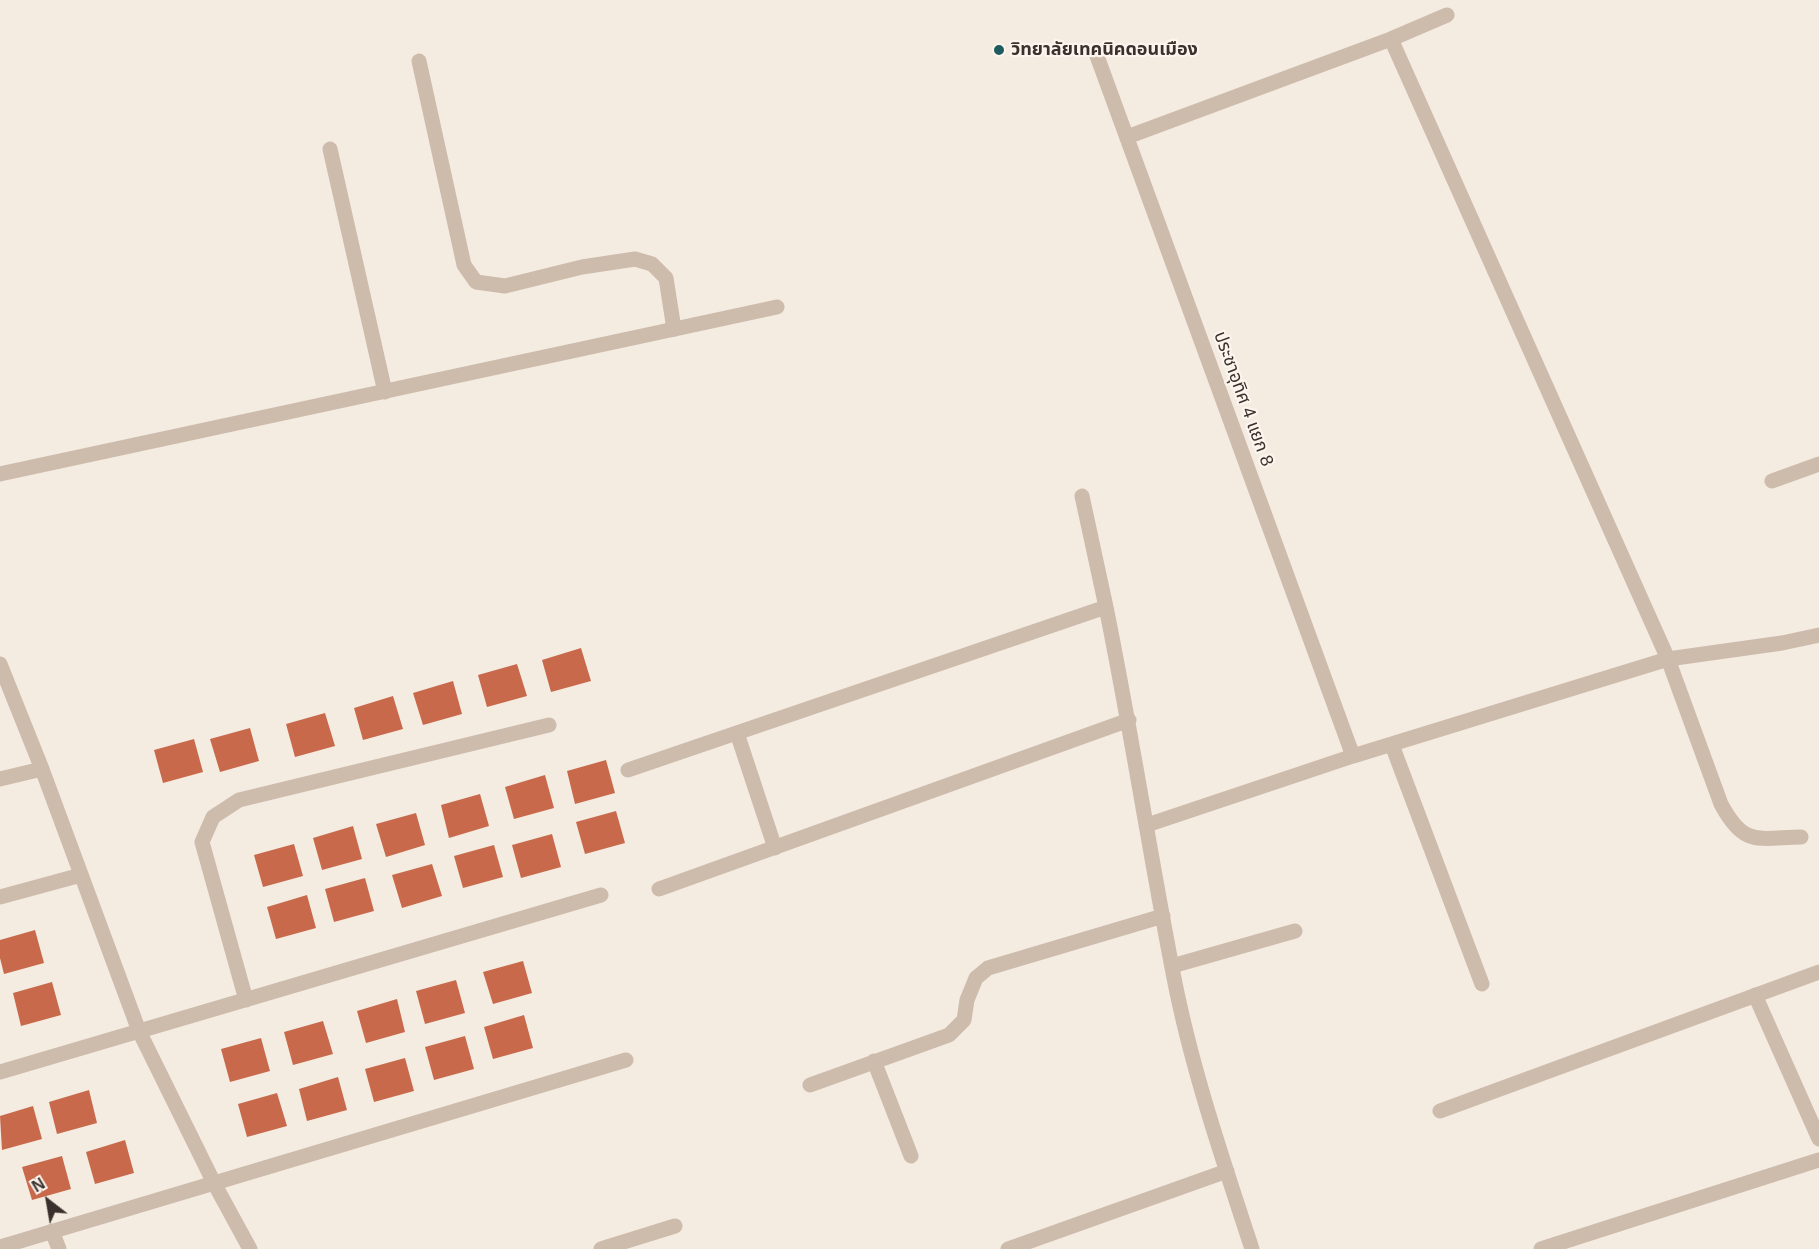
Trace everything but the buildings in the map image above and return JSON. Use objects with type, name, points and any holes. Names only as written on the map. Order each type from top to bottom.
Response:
[{"type":"street","points":[[1126,137],[1390,39],[1448,15]]},
{"type":"street","points":[[1390,39],[1668,659],[1721,804],[1733,826],[1751,839],[1802,837]]},
{"type":"street","name":"ประชาอุทิศ 4 แยก 8","points":[[1097,56],[1353,756]]},
{"type":"street","points":[[419,61],[464,265],[476,282],[505,286],[582,267],[635,259],[652,264],[666,278],[674,329]]},
{"type":"street","points":[[330,149],[385,392]]},
{"type":"street","points":[[0,474],[777,307]]},
{"type":"street","points":[[1772,481],[1819,464]]},
{"type":"street","points":[[1082,496],[1129,720],[1172,966],[1198,1077],[1252,1249]]},
{"type":"street","points":[[628,770],[1106,607]]},
{"type":"street","points":[[1147,825],[1353,756],[1668,659],[1782,643],[1819,635]]},
{"type":"street","points":[[0,664],[42,769],[139,1031],[214,1183],[250,1249]]},
{"type":"street","points":[[659,889],[1129,720]]},
{"type":"street","points":[[246,1000],[202,842],[213,817],[238,800],[549,724]]},
{"type":"street","points":[[737,733],[775,848]]},
{"type":"street","points":[[1392,745],[1482,984]]},
{"type":"street","points":[[0,779],[42,769]]},
{"type":"street","points":[[0,897],[81,875]]},
{"type":"street","points":[[0,1072],[601,895]]},
{"type":"street","points":[[810,1085],[949,1035],[964,1020],[967,999],[976,978],[988,968],[1163,916]]},
{"type":"street","points":[[1172,966],[1295,931]]},
{"type":"street","points":[[1440,1111],[1819,972]]},
{"type":"street","points":[[1755,995],[1819,1139]]},
{"type":"street","points":[[0,1247],[626,1060]]},
{"type":"street","points":[[874,1061],[911,1156]]},
{"type":"street","points":[[1541,1249],[1819,1160]]},
{"type":"street","points":[[1008,1249],[1227,1171]]},
{"type":"street","points":[[601,1249],[675,1226]]},
{"type":"street","points":[[52,1231],[59,1249]]},
{"type":"place","name":"วิทยาลัยเทคนิคดอนเมือง","points":[[999,50]]}]
